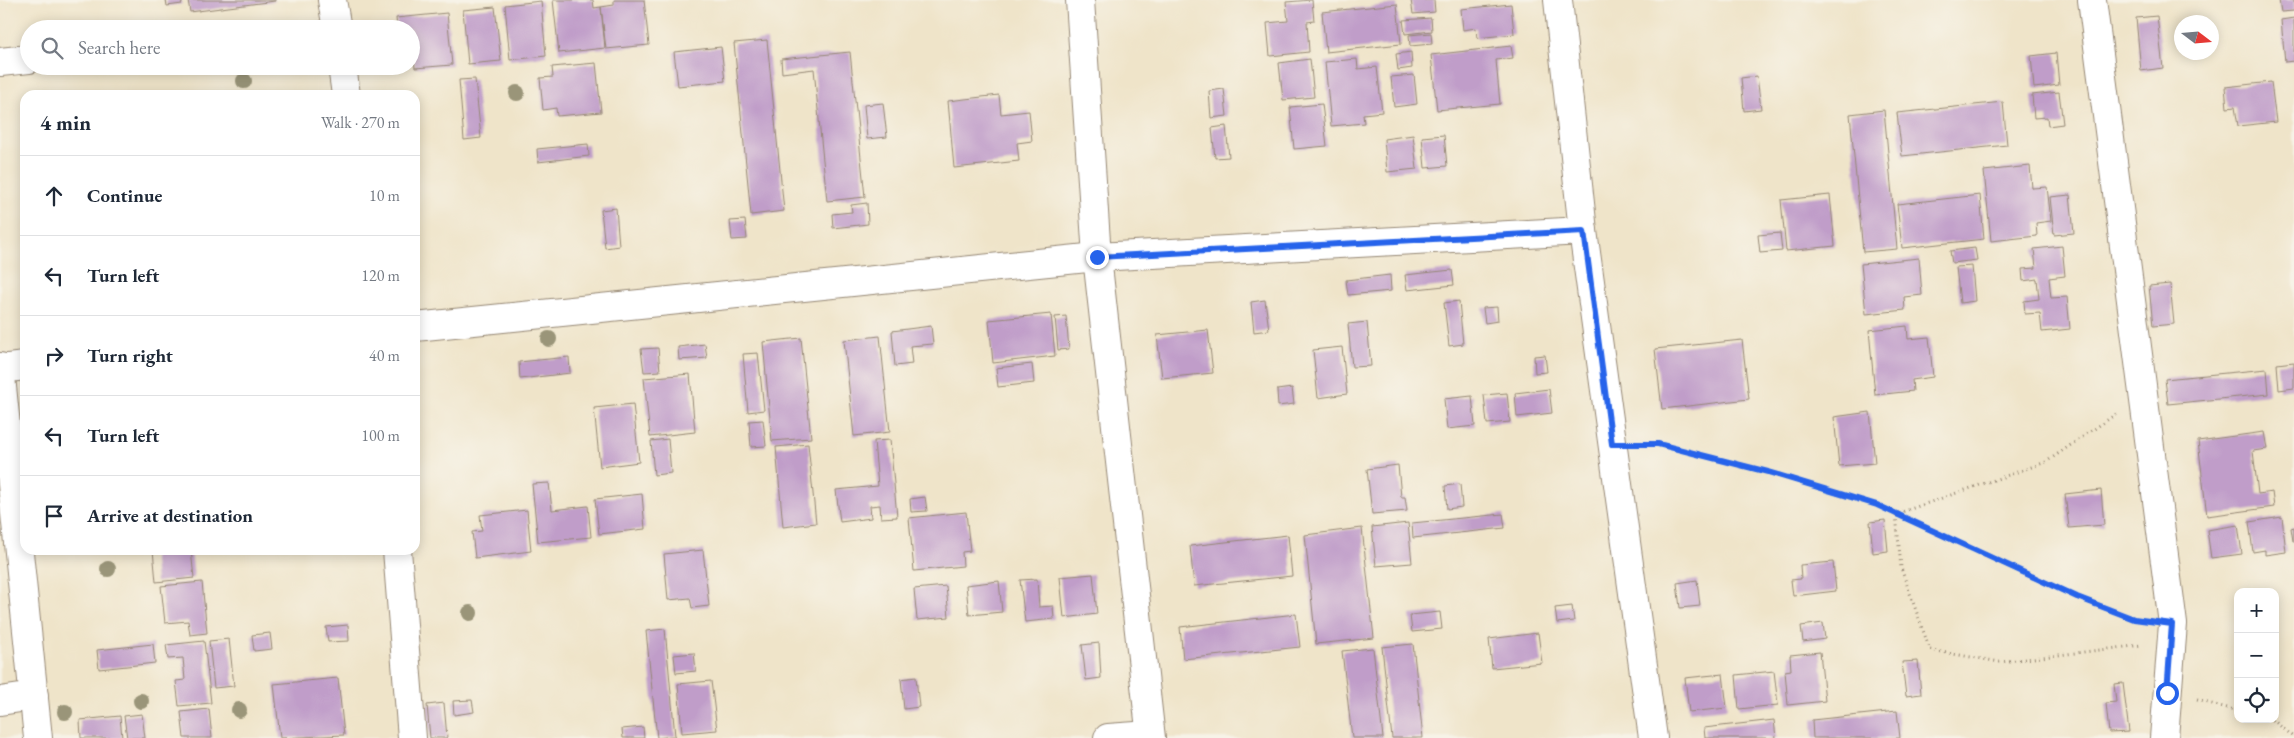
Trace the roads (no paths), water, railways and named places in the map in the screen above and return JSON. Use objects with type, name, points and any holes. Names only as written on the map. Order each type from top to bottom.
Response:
[{"type":"street","points":[[332,0],[335,20]]},
{"type":"street","points":[[1080,0],[1097,257],[1150,736],[1108,738]]},
{"type":"street","points":[[1558,0],[1584,231],[1653,738]]},
{"type":"street","points":[[2092,0],[2172,633],[2164,738]]},
{"type":"street","points":[[0,62],[20,60]]},
{"type":"street","points":[[343,75],[345,90]]},
{"type":"street","points":[[420,326],[1097,257],[1584,231]]},
{"type":"street","points":[[20,366],[0,368],[38,738]]},
{"type":"street","points":[[397,555],[412,738]]},
{"type":"street","points":[[0,701],[34,696]]}]
